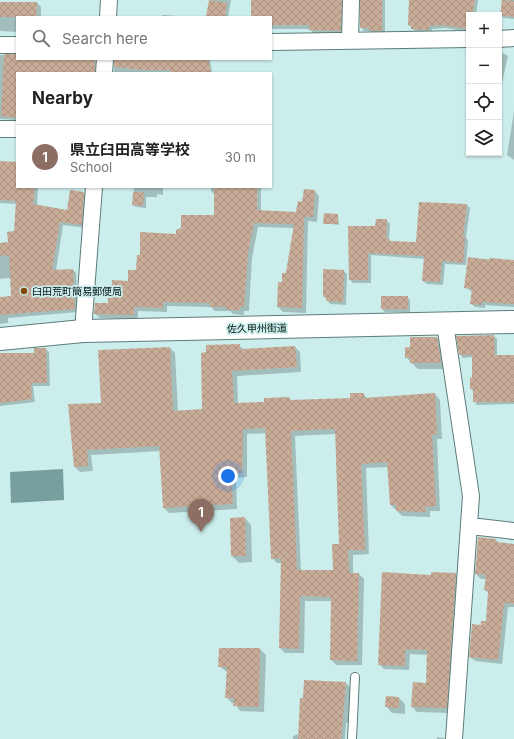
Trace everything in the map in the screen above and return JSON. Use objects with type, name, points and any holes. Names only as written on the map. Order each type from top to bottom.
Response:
[{"type":"street","points":[[108,16],[109,0]]},
{"type":"street","points":[[350,41],[351,0]]},
{"type":"street","points":[[502,39],[514,38]]},
{"type":"street","points":[[272,42],[466,39]]},
{"type":"street","points":[[0,45],[16,45]]},
{"type":"street","points":[[104,72],[105,60]]},
{"type":"street","points":[[0,129],[16,129]]},
{"type":"street","points":[[83,331],[94,188]]},
{"type":"street","name":"佐久甲州街道","points":[[0,339],[83,331],[514,322]]},
{"type":"street","points":[[445,324],[471,496],[454,739]]},
{"type":"street","points":[[470,526],[514,532]]},
{"type":"lane","points":[[352,739],[355,677]]},
{"type":"water","points":[[63,469],[64,500],[11,503],[10,472]]},
{"type":"building","points":[[209,0],[227,3],[225,16],[206,16]]},
{"type":"building","points":[[251,0],[342,0],[341,31],[309,30],[309,25],[272,25],[272,16],[251,16]]},
{"type":"building","points":[[360,0],[382,0],[382,31],[369,31],[369,28],[360,28]]},
{"type":"building","points":[[409,0],[475,0],[473,12],[466,12],[466,29],[441,25],[429,26],[429,30],[411,29],[411,26],[408,25]]},
{"type":"building","points":[[502,0],[514,1],[514,17],[502,15],[502,12],[500,12]]},
{"type":"building","points":[[0,2],[37,2],[36,16],[0,17]]},
{"type":"building","points":[[4,54],[16,54],[16,60],[95,60],[95,72],[16,72],[16,118],[1,116]]},
{"type":"building","points":[[114,60],[208,60],[211,72],[170,72],[170,70],[144,70],[114,67]]},
{"type":"building","points":[[0,161],[16,162],[16,188],[35,188],[33,204],[67,210],[70,190],[84,192],[82,225],[60,222],[52,270],[73,269],[75,309],[0,315],[0,297],[11,296],[9,255],[0,256],[0,243],[8,242],[7,232],[14,231],[16,201],[0,200]]},
{"type":"building","points":[[214,188],[257,188],[257,210],[296,212],[298,201],[302,202],[304,189],[315,190],[313,217],[304,217],[302,308],[277,307],[278,282],[282,282],[282,273],[286,273],[294,224],[254,223],[248,253],[244,307],[240,307],[240,310],[227,310],[227,307],[210,307],[210,303],[163,302],[163,308],[134,307],[134,315],[94,314],[95,303],[108,303],[108,298],[111,298],[112,280],[128,281],[128,270],[136,270],[137,255],[140,255],[140,232],[176,234],[176,230],[181,228],[181,215],[214,215]]},
{"type":"building","points":[[133,192],[144,192],[143,206],[132,205]]},
{"type":"building","points":[[419,202],[467,204],[463,236],[465,236],[463,263],[442,261],[440,282],[422,281],[424,256],[368,253],[368,280],[349,280],[348,226],[375,226],[376,219],[387,219],[386,239],[390,239],[390,241],[416,242]]},
{"type":"building","points":[[324,213],[338,214],[338,224],[323,224]]},
{"type":"building","points":[[468,257],[489,260],[490,258],[514,260],[514,304],[482,302],[481,305],[470,304],[472,289],[464,288]]},
{"type":"building","points":[[323,269],[344,270],[343,302],[326,301],[326,297],[323,297]]},
{"type":"building","points":[[381,296],[408,296],[408,309],[381,309]]},
{"type":"building","points":[[494,335],[495,355],[514,355],[514,402],[473,402],[473,389],[470,389],[470,378],[472,377],[472,355],[459,355],[456,336]]},
{"type":"building","points":[[410,337],[437,337],[441,363],[410,363],[410,358],[405,358],[405,347],[410,347]]},
{"type":"building","points":[[240,344],[240,349],[295,346],[297,367],[232,371],[234,403],[264,402],[264,398],[289,397],[290,400],[350,398],[350,393],[364,393],[364,398],[435,393],[437,434],[432,435],[436,506],[425,507],[426,512],[396,511],[396,505],[390,505],[387,462],[361,464],[365,550],[348,550],[349,573],[359,573],[357,661],[330,660],[331,597],[300,596],[299,649],[279,648],[281,558],[271,559],[265,428],[243,429],[242,473],[231,473],[233,504],[163,508],[159,446],[87,450],[88,466],[74,467],[68,404],[101,403],[98,350],[170,347],[173,411],[202,409],[201,353],[206,352],[206,345]],"holes":[[[335,429],[339,544],[332,544],[333,570],[297,570],[291,431]]]},
{"type":"building","points":[[34,348],[46,348],[47,383],[31,383],[32,399],[0,403],[0,353],[34,353]]},
{"type":"building","points":[[245,517],[246,556],[231,556],[230,518]]},
{"type":"building","points":[[478,537],[496,539],[496,542],[514,544],[514,604],[504,603],[498,660],[469,657],[472,624],[481,625],[481,621],[486,621],[488,591],[484,590],[486,575],[475,574]]},
{"type":"building","points":[[382,572],[431,575],[431,572],[456,573],[447,708],[411,707],[413,682],[426,683],[427,650],[405,649],[405,666],[378,665]]},
{"type":"building","points":[[219,648],[260,648],[259,707],[233,706],[234,698],[225,698],[227,667],[218,667]]},
{"type":"building","points":[[304,680],[346,682],[341,739],[298,739],[300,698],[303,698]]},
{"type":"building","points":[[386,696],[399,697],[399,708],[385,707]]},
{"type":"place","name":"臼田荒町簡易郵便局","points":[[24,291]]},
{"type":"place","name":"県立臼田高等学校","points":[[201,532]]}]
